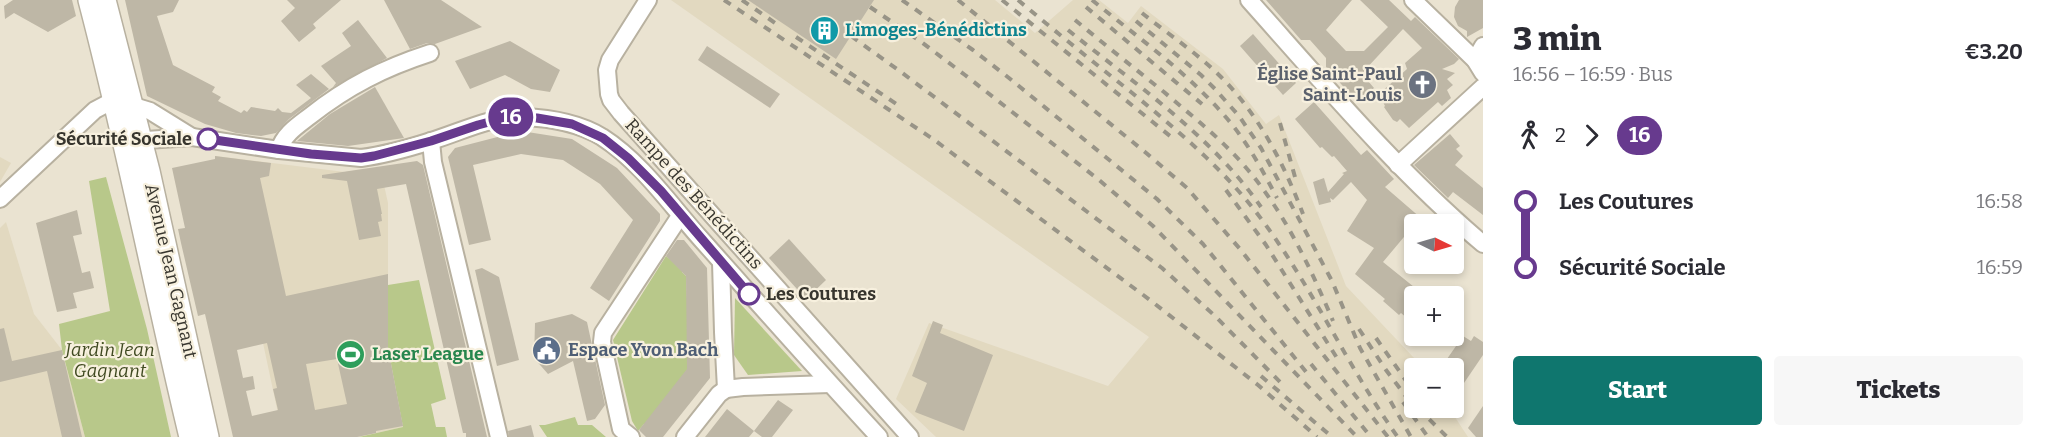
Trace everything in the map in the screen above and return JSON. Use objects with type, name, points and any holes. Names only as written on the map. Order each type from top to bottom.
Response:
[{"type":"main road","points":[[89,0],[123,103]]},
{"type":"main road","points":[[105,0],[123,103]]},
{"type":"main road","name":"Avenue Jean Gagnant","points":[[123,103],[208,437]]},
{"type":"main road","name":"Avenue Jean Gagnant","points":[[132,141],[190,437]]},
{"type":"street","name":"Rampe des Bénédictins","points":[[648,0],[614,52],[607,70],[611,100],[910,437]]},
{"type":"street","points":[[1249,0],[1398,165],[1453,219],[1483,244]]},
{"type":"street","points":[[1413,0],[1480,60]]},
{"type":"street","points":[[279,150],[288,133],[338,94],[383,70],[430,53]]},
{"type":"street","points":[[1398,165],[1483,87]]},
{"type":"street","points":[[0,199],[95,110],[123,103],[150,111],[192,137]]},
{"type":"street","points":[[132,141],[192,137],[279,150],[361,158],[431,141],[508,117],[537,118],[572,124],[603,138],[628,158],[661,191],[680,216],[879,437]]},
{"type":"street","points":[[431,141],[433,162],[499,437]]},
{"type":"street","points":[[631,437],[621,429],[602,342],[603,333],[680,216]]},
{"type":"street","points":[[721,262],[726,389]]},
{"type":"street","points":[[685,437],[719,394],[726,389],[830,384]]},
{"type":"shaded area","points":[[671,0],[995,0],[1035,33],[1073,0],[1099,0],[1128,23],[1141,6],[1223,69],[1266,124],[1279,115],[1346,286],[1414,358],[1404,358],[1404,418],[1456,418],[1468,437],[936,437],[896,399],[929,323],[1108,386],[1149,337]]},
{"type":"shaded area","points":[[215,156],[345,172],[380,167],[388,203],[388,348],[403,427],[359,437],[283,437],[253,296],[235,243]]},
{"type":"shaded area","points":[[0,157],[11,163],[0,182]]},
{"type":"shaded area","points":[[6,222],[34,314],[62,350],[85,437],[0,437],[0,228]]},
{"type":"green space","name":"Jardin Jean Gagnant","points":[[106,177],[147,329],[171,437],[85,437],[62,350],[59,324],[110,311],[89,181]]},
{"type":"green space","points":[[666,256],[683,270],[686,276],[690,366],[646,425],[644,424],[638,431],[632,421],[613,340]]},
{"type":"green space","points":[[419,280],[446,399],[431,404],[436,427],[445,427],[447,437],[359,437],[403,427],[388,348],[388,285]]},
{"type":"green space","points":[[735,298],[802,371],[748,375],[734,355]]},
{"type":"green space","points":[[575,417],[578,425],[592,425],[606,437],[547,437],[539,425]]},
{"type":"building","points":[[13,0],[72,0],[76,16],[48,32],[14,13],[5,19],[4,6]]},
{"type":"building","points":[[125,0],[179,0],[173,12],[157,16],[173,65],[215,87],[212,92],[221,97],[218,101],[241,113],[244,110],[247,112],[251,107],[275,111],[278,108],[282,112],[291,113],[311,98],[296,85],[311,74],[329,89],[289,119],[276,133],[261,136],[236,133],[205,124],[147,96]]},
{"type":"building","points":[[287,0],[341,0],[313,24],[316,28],[299,42],[281,21],[295,8]]},
{"type":"building","points":[[384,0],[441,0],[482,27],[435,44],[427,43],[410,49]]},
{"type":"building","name":"Limoges-Bénédictins","points":[[748,0],[874,0],[836,59]]},
{"type":"building","points":[[1266,0],[1352,0],[1326,30],[1346,51],[1364,51],[1388,27],[1360,0],[1389,0],[1411,21],[1415,17],[1459,59],[1442,69],[1455,73],[1447,79],[1453,85],[1447,90],[1451,98],[1442,106],[1438,102],[1409,128],[1400,119],[1397,122],[1393,120],[1386,110],[1379,94],[1407,69],[1405,63],[1422,48],[1403,29],[1364,71],[1363,75],[1374,88],[1357,102],[1326,67],[1326,58],[1310,40],[1301,40]]},
{"type":"building","points":[[1459,0],[1483,0],[1483,28],[1467,37],[1467,31],[1458,26],[1454,17],[1455,7]]},
{"type":"building","points":[[358,20],[387,58],[333,87],[336,83],[321,66],[351,46],[342,33]]},
{"type":"building","points":[[1253,34],[1296,83],[1283,95],[1240,46]]},
{"type":"building","points":[[510,41],[560,70],[550,92],[531,89],[505,75],[470,89],[455,61]]},
{"type":"building","points":[[707,46],[780,94],[770,108],[698,60]]},
{"type":"building","points":[[375,87],[404,138],[348,146],[297,141],[330,114]]},
{"type":"building","points":[[1314,102],[1361,155],[1367,150],[1394,179],[1385,187],[1416,214],[1404,214],[1404,237],[1383,262],[1413,286],[1404,286],[1404,316],[1401,313],[1399,315],[1383,301],[1385,299],[1355,274],[1374,248],[1347,231],[1367,200],[1351,182],[1333,200],[1330,198],[1331,202],[1319,205],[1313,182],[1324,178],[1328,192],[1344,174],[1342,173],[1347,171],[1334,156],[1332,157],[1322,147],[1320,148],[1295,119]]},
{"type":"building","points":[[521,131],[572,139],[617,168],[660,214],[660,221],[609,301],[590,288],[633,220],[600,184],[563,160],[521,154],[473,165],[491,240],[469,245],[448,157],[455,148]]},
{"type":"building","points":[[1450,134],[1460,146],[1456,149],[1463,156],[1455,165],[1483,188],[1483,215],[1453,192],[1448,198],[1414,165]]},
{"type":"building","points":[[215,156],[271,163],[269,176],[260,178],[286,296],[388,274],[388,348],[403,426],[357,437],[233,437],[205,314],[198,316],[181,243],[178,229],[185,228],[172,168],[215,159]],"holes":[[[267,343],[277,388],[273,389],[278,410],[252,416],[246,391],[255,389],[253,376],[243,378],[237,350]],[[337,359],[347,404],[315,410],[306,364]]]},
{"type":"building","points":[[417,161],[423,165],[487,437],[466,437],[466,433],[463,433],[406,184],[377,189],[382,214],[382,221],[378,222],[381,236],[359,240],[347,181],[322,178],[322,175]]},
{"type":"building","points":[[77,210],[82,234],[73,236],[82,273],[90,271],[94,288],[73,293],[77,308],[57,312],[36,223]]},
{"type":"building","points":[[789,239],[826,280],[806,299],[769,258]]},
{"type":"building","points":[[677,240],[684,240],[707,268],[710,378],[663,437],[646,437],[639,430],[687,369],[686,276],[666,256]]},
{"type":"building","points":[[482,268],[499,277],[519,360],[497,366],[475,270]]},
{"type":"building","points":[[572,314],[587,322],[605,405],[595,419],[587,421],[573,361],[548,374],[534,358],[535,323]]},
{"type":"building","points":[[933,321],[943,325],[940,333],[993,355],[964,431],[915,412],[927,383],[912,376]]},
{"type":"building","points":[[4,328],[12,361],[62,350],[82,437],[62,437],[47,371],[0,382],[0,329]]},
{"type":"building","points":[[1474,336],[1483,342],[1483,355],[1464,383],[1464,358],[1448,358],[1456,346],[1464,346],[1464,337],[1471,341]]},
{"type":"building","points":[[778,400],[793,410],[772,437],[762,437],[754,431]]},
{"type":"building","points":[[1483,406],[1483,437],[1476,437],[1468,428]]},
{"type":"building","points":[[727,409],[754,431],[749,437],[705,437]]},
{"type":"building","points":[[531,425],[534,437],[509,437],[508,431]]},
{"type":"railway","points":[[724,0],[933,139],[1150,300],[1258,385],[1317,437]]},
{"type":"railway","points":[[742,0],[778,25]]},
{"type":"railway","points":[[902,0],[1009,78],[1157,199],[1203,244],[1311,378]]},
{"type":"railway","points":[[958,0],[1187,188],[1240,249],[1388,437]]},
{"type":"railway","points":[[1002,0],[1170,136]]},
{"type":"railway","points":[[1018,0],[1181,134],[1242,195],[1294,266],[1397,436]]},
{"type":"railway","points":[[1092,0],[1184,75],[1218,109],[1246,144],[1277,198]]},
{"type":"railway","points":[[870,7],[965,75],[1099,180],[1153,226],[1357,437]]},
{"type":"railway","points":[[1086,7],[1202,104]]},
{"type":"railway","points":[[1142,13],[1202,60],[1235,92],[1269,141],[1288,177],[1303,214]]},
{"type":"railway","points":[[1075,20],[1197,120],[1248,170],[1286,223],[1333,321]]},
{"type":"railway","points":[[1136,21],[1215,89],[1239,116],[1261,148],[1332,281],[1360,348],[1411,437]]},
{"type":"railway","points":[[1068,30],[1196,134],[1241,181],[1261,207]]},
{"type":"railway","points":[[851,36],[1162,268],[1215,316],[1283,385]]},
{"type":"railway","points":[[796,37],[901,107]]},
{"type":"railway","points":[[1280,123],[1295,177]]},
{"type":"railway","points":[[1226,190],[1266,245],[1337,358]]},
{"type":"railway","points":[[1359,329],[1404,394]]},
{"type":"railway","points":[[1376,338],[1404,378]]},
{"type":"railway","points":[[1311,364],[1371,437]]},
{"type":"railway","points":[[1261,376],[1332,437]]},
{"type":"railway","points":[[1403,402],[1428,437]]},
{"type":"railway","points":[[1428,418],[1447,437]]},
{"type":"bus line","name":"16","points":[[208,139],[311,154],[361,158],[431,141],[508,117],[537,118],[572,124],[603,138],[628,158],[661,191],[749,294]]},
{"type":"place","name":"Limoges-Bénédictins","points":[[824,30]]},
{"type":"place","name":"Église Saint-Paul Saint-Louis","points":[[1423,84]]},
{"type":"place","name":"Sécurité Sociale","points":[[208,139]]},
{"type":"place","name":"Les Coutures","points":[[749,294]]},
{"type":"place","name":"Espace Yvon Bach","points":[[547,350]]},
{"type":"place","name":"Laser League","points":[[351,354]]}]
